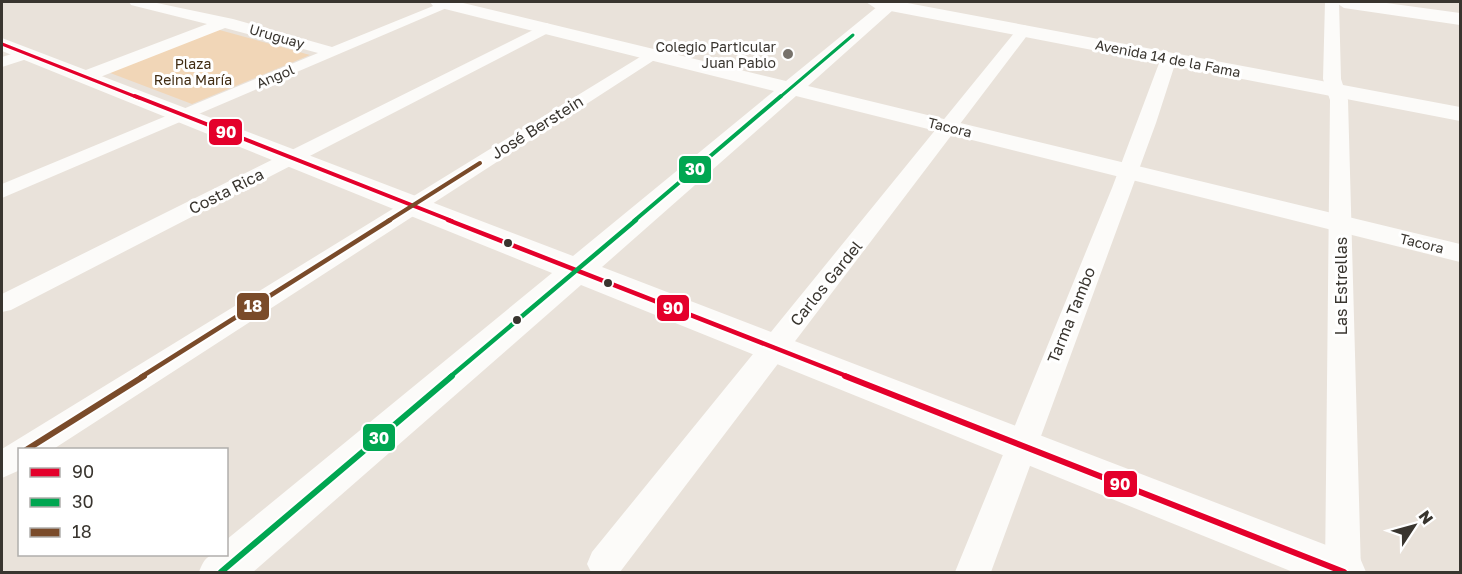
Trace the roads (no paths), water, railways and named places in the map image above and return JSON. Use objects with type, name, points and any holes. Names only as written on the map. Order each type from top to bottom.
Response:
[{"type":"main road","name":"Avenida 14 de la Fama","points":[[886,2],[1461,114]]},
{"type":"main road","points":[[1344,2],[1461,20]]},
{"type":"street","name":"Uruguay","points":[[136,2],[223,24],[233,24],[331,52]]},
{"type":"street","points":[[220,573],[790,88],[886,2]]},
{"type":"street","name":"Las Estrellas","points":[[1332,2],[1332,79],[1340,100],[1343,572]]},
{"type":"street","name":"Tacora","points":[[444,3],[1461,253]]},
{"type":"street","name":"Angol","points":[[2,192],[444,3]]},
{"type":"street","points":[[84,77],[223,24]]},
{"type":"street","name":"Costa Rica","points":[[2,304],[547,28]]},
{"type":"street","name":"Carlos Gardel","points":[[605,564],[1024,30]]},
{"type":"street","points":[[10,54],[84,77],[1343,572]]},
{"type":"street","name":"José Berstein","points":[[29,448],[653,54]]},
{"type":"street","name":"Tarma Tambo","points":[[973,573],[1019,445],[1128,171],[1169,58]]},
{"type":"street","points":[[2,465],[18,455]]},
{"type":"place","name":"Colegio Particular Juan Pablo","points":[[788,54]]},
{"type":"park label","name":"Plaza Reina María","points":[[193,72]]}]
